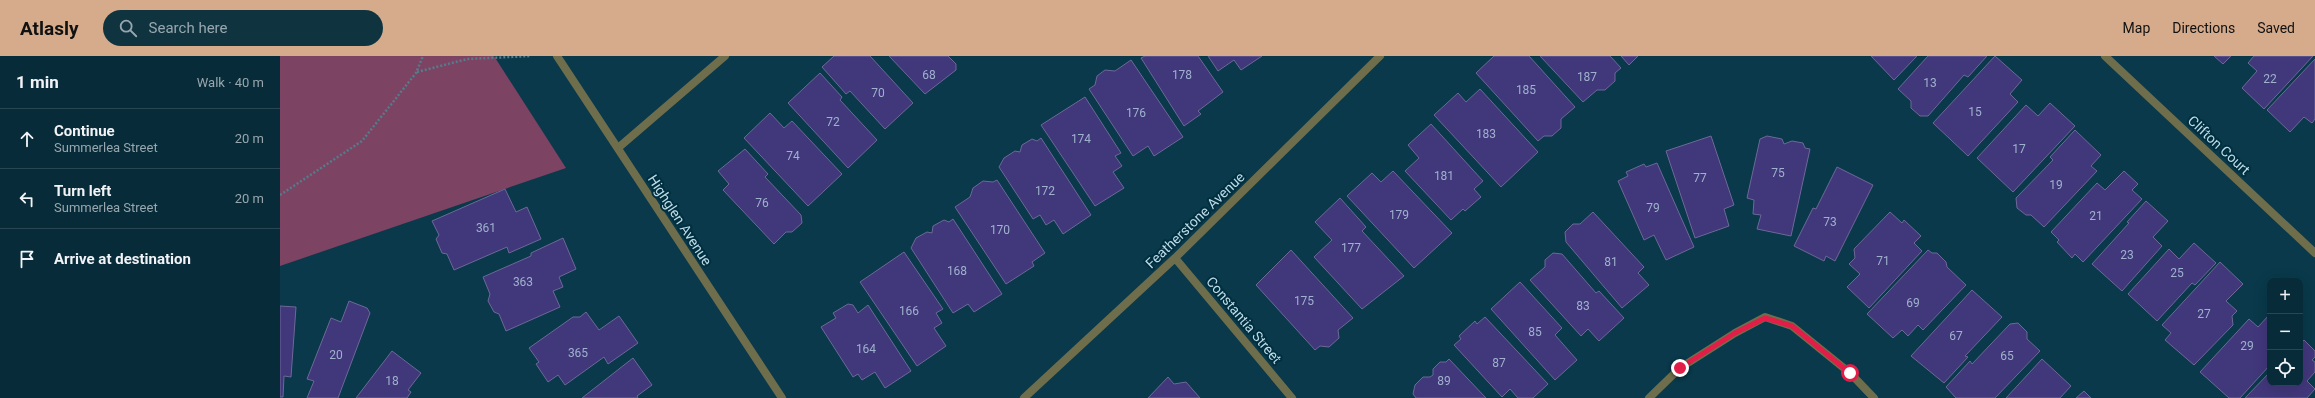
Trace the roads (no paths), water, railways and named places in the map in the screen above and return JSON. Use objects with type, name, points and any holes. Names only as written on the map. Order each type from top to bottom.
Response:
[{"type":"street","name":"Highglen Avenue","points":[[557,56],[782,398]]},
{"type":"street","points":[[618,148],[725,56]]},
{"type":"street","name":"Featherstone Avenue","points":[[1024,398],[1175,258],[1380,56]]},
{"type":"street","name":"Clifton Court","points":[[2105,56],[2315,253]]},
{"type":"street","name":"Constantia Street","points":[[1175,258],[1292,398]]},
{"type":"street","points":[[1650,398],[1680,368],[1735,333],[1765,318],[1792,326],[1850,373],[1874,398]]}]
